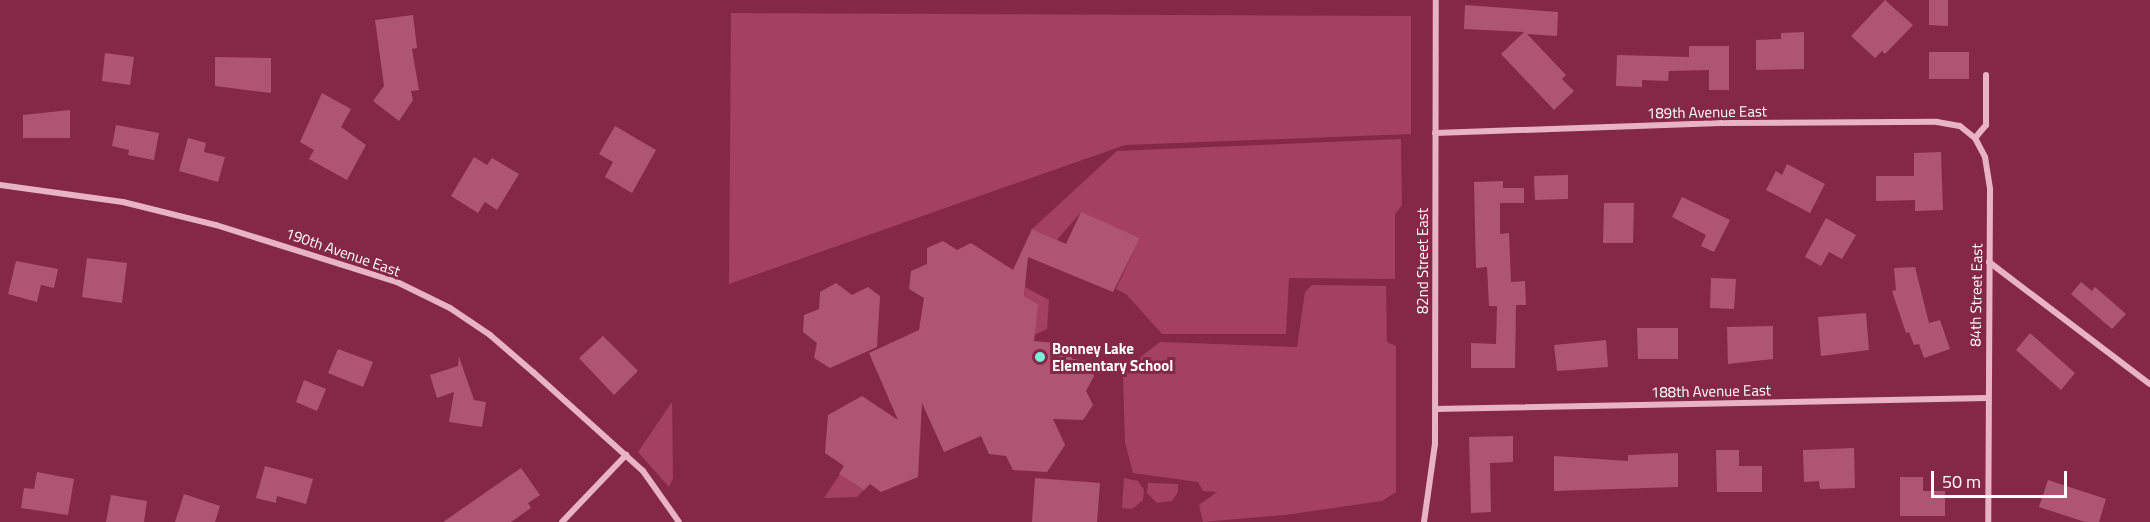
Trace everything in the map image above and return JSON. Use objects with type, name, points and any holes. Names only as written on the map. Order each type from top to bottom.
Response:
[{"type":"street","name":"82nd Street East","points":[[1424,522],[1436,409],[1436,0]]},
{"type":"street","points":[[1975,138],[1986,125],[1986,75]]},
{"type":"street","name":"189th Avenue East","points":[[1435,133],[1721,123],[1937,122],[1960,126],[1975,138]]},
{"type":"street","name":"84th Street East","points":[[1975,138],[1988,170],[1988,522]]},
{"type":"street","name":"190th Avenue East","points":[[0,186],[123,202],[205,222],[356,266],[397,282],[450,308],[490,335],[626,455],[643,471],[679,522]]},
{"type":"street","points":[[1989,262],[2150,384]]},
{"type":"street","name":"188th Avenue East","points":[[1436,409],[1987,398]]},
{"type":"street","points":[[562,522],[626,455]]},
{"type":"shaded area","points":[[731,13],[1411,16],[1411,134],[1125,145],[729,284]]},
{"type":"shaded area","points":[[1401,139],[1402,205],[1395,214],[1395,279],[1289,278],[1286,334],[1162,334],[1126,294],[1116,289],[1140,238],[1115,227],[1105,247],[1081,212],[1057,240],[1032,229],[1117,151]]},
{"type":"shaded area","points":[[1312,285],[1386,286],[1387,342],[1396,346],[1396,492],[1382,501],[1285,515],[1203,522],[1199,505],[1217,492],[1203,491],[1198,482],[1133,473],[1125,442],[1123,377],[1127,377],[1127,373],[1122,371],[1160,342],[1297,347],[1305,292]]},
{"type":"shaded area","points":[[1025,287],[1049,300],[1047,329],[1028,338],[1038,304],[1024,296]]},
{"type":"shaded area","points":[[672,402],[673,478],[669,487],[638,452]]},
{"type":"shaded area","points":[[840,474],[864,490],[857,497],[824,498]]},
{"type":"shaded area","points":[[1124,478],[1138,481],[1144,490],[1143,500],[1132,509],[1122,508]]},
{"type":"shaded area","points":[[1148,483],[1178,484],[1178,492],[1172,501],[1157,503],[1147,493]]},
{"type":"building","points":[[1885,0],[1913,25],[1885,54],[1882,51],[1875,58],[1851,36]]},
{"type":"building","points":[[1929,0],[1948,0],[1948,26],[1929,25]]},
{"type":"building","points":[[1465,5],[1558,12],[1557,36],[1527,34],[1566,75],[1562,79],[1574,91],[1554,110],[1501,54],[1524,32],[1464,29]]},
{"type":"building","points":[[413,15],[417,48],[412,49],[419,90],[411,91],[413,100],[399,121],[373,101],[384,86],[375,20]]},
{"type":"building","points":[[1804,32],[1804,69],[1756,70],[1756,40],[1781,39],[1781,33]]},
{"type":"building","points":[[1689,46],[1729,46],[1729,90],[1709,90],[1709,70],[1669,71],[1668,81],[1642,80],[1642,87],[1616,86],[1617,55],[1689,57]]},
{"type":"building","points":[[1929,52],[1969,52],[1969,79],[1929,79]]},
{"type":"building","points":[[105,53],[134,57],[130,85],[102,81]]},
{"type":"building","points":[[215,57],[271,58],[271,93],[215,86]]},
{"type":"building","points":[[322,93],[351,109],[341,127],[366,145],[347,180],[309,159],[314,150],[300,142]]},
{"type":"building","points":[[70,110],[70,138],[23,138],[23,115]]},
{"type":"building","points":[[116,125],[159,133],[154,160],[128,155],[129,150],[112,146]]},
{"type":"building","points":[[615,126],[656,150],[632,193],[605,177],[613,162],[599,154]]},
{"type":"building","points":[[188,138],[206,143],[204,152],[225,157],[218,182],[179,171]]},
{"type":"building","points":[[1941,152],[1943,210],[1915,211],[1915,200],[1876,201],[1876,176],[1914,176],[1914,153]]},
{"type":"building","points":[[474,157],[487,165],[492,158],[519,174],[497,210],[485,202],[478,213],[451,196]]},
{"type":"building","points":[[1787,164],[1825,184],[1810,213],[1766,190],[1776,171],[1782,175]]},
{"type":"building","points":[[1568,175],[1568,199],[1535,200],[1534,176]]},
{"type":"building","points":[[1503,181],[1503,188],[1524,188],[1524,203],[1500,203],[1500,234],[1509,233],[1511,282],[1525,281],[1526,305],[1516,305],[1515,368],[1471,368],[1471,343],[1496,344],[1497,306],[1489,306],[1487,267],[1476,268],[1474,182]]},
{"type":"building","points":[[1682,197],[1730,220],[1714,252],[1701,246],[1706,235],[1672,217]]},
{"type":"building","points":[[1604,203],[1634,203],[1633,243],[1603,243]]},
{"type":"building","points":[[1081,212],[1140,238],[1113,292],[1028,257],[1024,296],[1038,304],[1034,341],[1064,344],[1072,359],[1088,361],[1094,376],[1086,391],[1093,405],[1083,420],[1053,419],[1065,445],[1047,472],[1013,470],[1006,456],[989,454],[981,436],[944,452],[922,403],[918,477],[881,492],[870,484],[864,490],[839,474],[844,466],[825,453],[828,415],[862,396],[898,420],[869,353],[919,330],[924,298],[909,289],[911,271],[927,264],[927,248],[943,241],[957,250],[971,243],[1013,270],[1032,229],[1066,244]]},
{"type":"building","points":[[1826,218],[1856,235],[1842,259],[1829,252],[1821,266],[1805,257]]},
{"type":"building","points":[[87,258],[127,263],[122,303],[82,297]]},
{"type":"building","points":[[16,261],[58,269],[54,288],[41,285],[37,302],[8,294]]},
{"type":"building","points":[[1915,267],[1929,323],[1940,320],[1950,349],[1924,358],[1919,344],[1914,345],[1909,332],[1906,333],[1892,291],[1896,290],[1894,268]]},
{"type":"building","points":[[1711,278],[1736,279],[1734,309],[1710,308]]},
{"type":"building","points":[[2081,282],[2092,291],[2095,287],[2126,314],[2112,329],[2071,294]]},
{"type":"building","points":[[836,283],[852,295],[868,287],[880,296],[877,347],[830,368],[814,358],[817,343],[803,332],[804,315],[819,309],[820,292]]},
{"type":"building","points":[[1866,313],[1869,350],[1821,356],[1818,317]]},
{"type":"building","points":[[1773,326],[1773,359],[1728,364],[1727,327]]},
{"type":"building","points":[[1637,328],[1678,328],[1678,359],[1638,359]]},
{"type":"building","points":[[2030,333],[2075,373],[2061,390],[2016,350]]},
{"type":"building","points":[[603,336],[638,371],[614,395],[579,358]]},
{"type":"building","points":[[1606,340],[1608,367],[1557,371],[1554,345]]},
{"type":"building","points":[[338,349],[373,362],[363,387],[328,373]]},
{"type":"building","points":[[459,357],[474,400],[486,402],[482,427],[449,422],[454,392],[437,398],[430,375],[458,366]]},
{"type":"building","points":[[304,380],[326,389],[317,411],[296,402]]},
{"type":"building","points":[[1513,436],[1513,462],[1490,463],[1491,512],[1471,513],[1469,437]]},
{"type":"building","points":[[1854,448],[1855,488],[1820,489],[1819,481],[1804,482],[1803,450]]},
{"type":"building","points":[[1716,450],[1739,450],[1739,466],[1762,466],[1762,492],[1717,492]]},
{"type":"building","points":[[1678,453],[1678,487],[1554,491],[1554,456],[1628,461],[1628,455]]},
{"type":"building","points":[[265,466],[313,479],[306,504],[277,496],[276,503],[256,498]]},
{"type":"building","points":[[521,468],[540,495],[528,503],[531,508],[511,522],[443,522]]},
{"type":"building","points":[[37,472],[74,479],[68,515],[21,508],[24,488],[34,489]]},
{"type":"building","points":[[1900,477],[1923,477],[1923,491],[1945,491],[1945,516],[1900,516]]},
{"type":"building","points":[[1035,478],[1100,483],[1097,522],[1032,522]]},
{"type":"building","points":[[2048,480],[2106,499],[2099,522],[2085,522],[2039,507]]},
{"type":"building","points":[[184,494],[220,506],[215,522],[175,522]]},
{"type":"building","points":[[111,495],[147,501],[144,522],[106,522]]},
{"type":"place","name":"Bonney Lake Elementary School","points":[[1040,357]]}]
